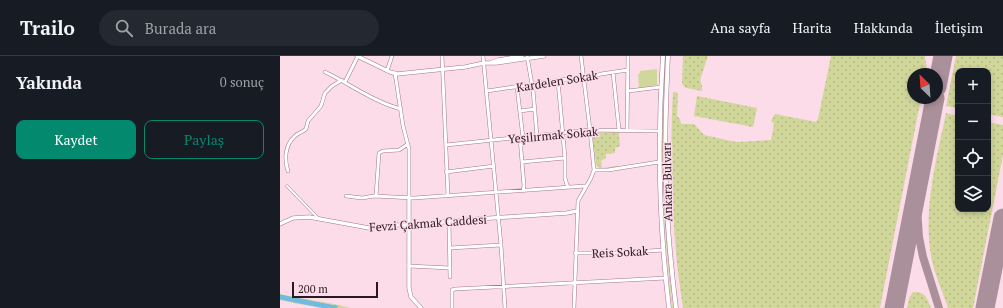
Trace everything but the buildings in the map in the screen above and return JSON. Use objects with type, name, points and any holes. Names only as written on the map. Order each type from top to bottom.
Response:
[{"type":"main road","name":"Ankara Bulvarı","points":[[662,56],[659,162],[666,278],[670,308]]},
{"type":"main road","name":"Ankara Bulvarı","points":[[668,56],[666,182],[668,232],[676,308]]},
{"type":"street","points":[[288,171],[285,158],[291,140],[298,133],[306,129],[308,121],[321,106],[326,91],[335,84],[343,81],[358,56],[394,73],[496,63],[527,57],[544,56]]},
{"type":"street","points":[[387,71],[392,56]]},
{"type":"street","points":[[442,56],[448,196]]},
{"type":"street","points":[[483,56],[499,218],[505,308]]},
{"type":"street","points":[[490,63],[498,60],[522,56]]},
{"type":"street","points":[[574,308],[578,201],[594,170],[581,56]]},
{"type":"street","points":[[627,130],[628,56]]},
{"type":"street","points":[[527,57],[535,109],[537,136]]},
{"type":"street","name":"Kardelen Sokak","points":[[487,91],[628,70]]},
{"type":"street","points":[[325,72],[371,98],[401,109]]},
{"type":"street","points":[[613,72],[620,130]]},
{"type":"street","points":[[394,73],[403,126],[408,144],[410,172],[409,285],[412,297],[421,308]]},
{"type":"street","points":[[558,81],[565,158],[565,178],[569,187]]},
{"type":"street","points":[[517,87],[520,111],[523,191]]},
{"type":"street","points":[[628,91],[661,87]]},
{"type":"street","points":[[520,111],[535,109]]},
{"type":"street","name":"Yeşilırmak Sokak","points":[[446,145],[590,130],[660,131]]},
{"type":"street","points":[[376,196],[379,153],[383,151],[399,150],[408,144]]},
{"type":"street","points":[[522,162],[565,158]]},
{"type":"street","points":[[594,170],[659,162]]},
{"type":"street","points":[[446,172],[494,166]]},
{"type":"street","points":[[287,186],[318,218]]},
{"type":"street","points":[[346,196],[362,198],[376,196],[409,198],[585,186]]},
{"type":"street","name":"Fevzi Çakmak Caddesi","points":[[280,224],[297,217],[305,216],[362,227],[426,225],[449,221],[567,213],[577,211]]},
{"type":"street","points":[[449,221],[450,277]]},
{"type":"street","points":[[450,248],[501,245]]},
{"type":"street","name":"Reis Sokak","points":[[575,253],[616,254],[664,250]]},
{"type":"street","points":[[409,266],[450,268]]},
{"type":"street","points":[[452,308],[454,289],[666,278]]},
{"type":"green space","points":[[665,56],[664,182],[667,245],[673,308],[664,214],[662,119]]},
{"type":"green space","points":[[683,56],[708,56],[700,80],[702,91],[686,88],[682,84]]},
{"type":"green space","points":[[831,56],[925,56],[927,68],[907,68],[907,104],[920,104],[880,308],[683,308],[676,254],[672,200],[671,146],[673,92],[678,94],[677,116],[680,119],[681,124],[694,124],[704,135],[736,142],[771,140],[774,124],[771,121],[775,114],[816,122],[818,119]]},
{"type":"green space","points":[[956,56],[1003,56],[1003,117],[991,115],[991,68],[955,68],[955,108],[946,106]]},
{"type":"green space","points":[[657,69],[657,85],[639,88],[638,74],[640,71]]},
{"type":"green space","points":[[697,96],[757,108],[753,127],[694,116]]},
{"type":"green space","points":[[946,113],[955,115],[955,212],[991,212],[991,123],[1003,125],[1003,155],[973,308],[948,308],[932,261],[929,242],[929,205]]},
{"type":"green space","points":[[620,132],[620,146],[615,148],[615,153],[606,154],[606,158],[601,161],[602,168],[618,167],[600,169],[596,164],[592,133]]},
{"type":"green space","points":[[913,292],[923,294],[927,298],[931,308],[907,308],[909,298]]},
{"type":"green space","points":[[280,294],[350,308],[333,308],[297,304],[280,300]]},
{"type":"waterway","points":[[280,297],[335,308]]},
{"type":"taxiway","points":[[940,56],[941,67]]},
{"type":"taxiway","points":[[916,195],[919,237],[923,257],[939,308]]},
{"type":"runway","points":[[941,68],[943,56]]},
{"type":"runway","points":[[894,308],[934,104]]},
{"type":"runway","points":[[985,308],[1003,218]]}]
